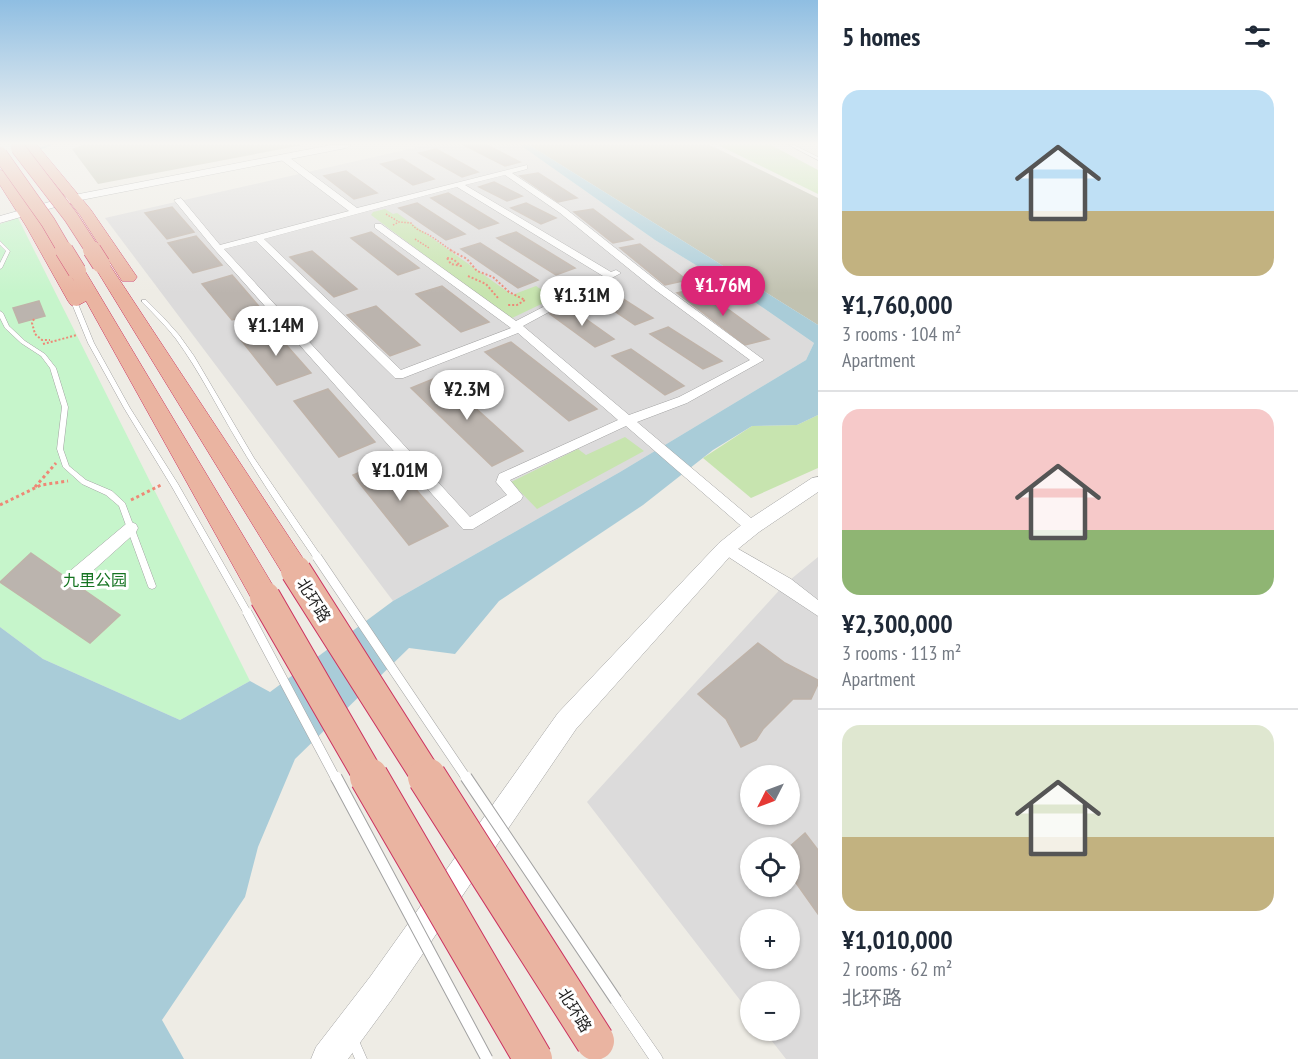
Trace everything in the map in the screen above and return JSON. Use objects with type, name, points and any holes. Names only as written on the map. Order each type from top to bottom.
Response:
[{"type":"highway","points":[[13,194],[74,282],[188,464],[256,605],[533,1059]]},
{"type":"highway","points":[[29,194],[48,222],[74,282]]},
{"type":"highway","name":"北环路","points":[[55,194],[215,443],[306,563],[601,1050]]},
{"type":"highway","points":[[71,194],[144,301],[155,324],[198,386],[215,443]]},
{"type":"street","points":[[0,220],[92,194]]},
{"type":"street","points":[[333,194],[355,211]]},
{"type":"street","points":[[218,248],[418,194]]},
{"type":"street","points":[[474,194],[609,275]]},
{"type":"street","points":[[178,200],[218,248],[468,525],[516,496],[503,482],[504,477],[627,422],[683,400],[758,360],[538,194]]},
{"type":"street","points":[[378,226],[517,328],[752,527]]},
{"type":"street","points":[[257,237],[399,375],[517,328],[609,275],[632,267]]},
{"type":"street","points":[[327,1059],[381,988],[567,721],[726,548],[752,527],[818,483]]},
{"type":"street","points":[[70,581],[131,528]]},
{"type":"street","points":[[726,548],[785,584],[818,609]]},
{"type":"lane","points":[[0,242],[8,251],[0,268]]},
{"type":"lane","points":[[74,282],[87,334],[127,408],[171,480],[256,605],[488,1059]]},
{"type":"lane","name":"北环路","points":[[144,301],[167,321],[207,382],[252,460],[306,563],[657,1059]]},
{"type":"lane","points":[[0,313],[7,327],[43,355],[53,368],[65,407],[60,449],[66,467],[84,482],[109,493],[122,505],[152,586]]},
{"type":"lane","points":[[348,1031],[361,1059]]},
{"type":"path","points":[[394,229],[394,224],[411,223],[416,230],[433,237],[444,247],[460,254],[472,263],[477,271],[493,277],[509,292],[525,300],[517,305],[504,304],[486,284],[476,279],[459,275],[448,276]]},
{"type":"path","points":[[408,237],[424,243],[430,250],[425,259]]},
{"type":"path","points":[[34,319],[32,323],[35,334],[42,340],[87,334]]},
{"type":"path","points":[[33,349],[52,340]]},
{"type":"path","points":[[34,489],[62,454]]},
{"type":"path","points":[[0,506],[34,489],[59,480],[84,482]]},
{"type":"path","points":[[122,505],[171,480]]},
{"type":"shaded area","points":[[209,194],[590,194],[655,240],[743,294],[814,343],[806,360],[620,472],[393,601],[105,218]]},
{"type":"shaded area","points":[[608,194],[811,194],[818,198],[818,325]]},
{"type":"shaded area","points":[[818,557],[818,1059],[786,1059],[772,1041],[800,1041],[800,981],[740,981],[740,1000],[587,802],[785,584]]},
{"type":"green space","points":[[385,209],[393,214],[397,213],[512,295],[536,286],[554,298],[510,319],[371,215],[373,212]]},
{"type":"green space","name":"九里公园","points":[[18,218],[250,681],[180,720],[43,659],[0,627],[0,224]]},
{"type":"green space","points":[[818,415],[818,468],[751,498],[703,458],[752,426],[797,425]]},
{"type":"green space","points":[[625,437],[644,451],[537,509],[511,482],[578,449],[586,455]]},
{"type":"water","points":[[590,194],[608,194],[818,325],[818,415],[797,425],[752,426],[713,450],[643,505],[499,601],[455,654],[409,648],[295,759],[258,847],[245,897],[162,1020],[184,1059],[0,1059],[0,627],[43,659],[180,720],[250,681],[270,692],[393,601],[620,472],[806,360],[814,343],[743,294],[655,240]]},
{"type":"building","points":[[348,194],[372,194],[354,199]]},
{"type":"building","points":[[450,194],[498,223],[479,229],[431,198]]},
{"type":"building","points":[[494,194],[522,196],[507,201]]},
{"type":"building","points":[[547,194],[571,194],[577,198],[558,202]]},
{"type":"building","points":[[417,203],[465,234],[446,240],[399,208]]},
{"type":"building","points":[[526,203],[556,218],[541,224],[511,208]]},
{"type":"building","points":[[172,207],[194,232],[167,239],[145,213]]},
{"type":"building","points":[[593,209],[633,239],[613,243],[574,212]]},
{"type":"building","points":[[371,232],[419,268],[398,275],[351,238]]},
{"type":"building","points":[[516,232],[575,268],[556,275],[497,238]]},
{"type":"building","points":[[196,236],[222,265],[193,273],[168,243]]},
{"type":"building","points":[[480,243],[538,280],[518,288],[461,249]]},
{"type":"building","points":[[640,244],[687,280],[665,285],[620,248]]},
{"type":"building","points":[[312,251],[357,289],[334,297],[290,257]]},
{"type":"building","points":[[232,275],[263,311],[232,320],[202,284]]},
{"type":"building","points":[[442,286],[489,322],[461,332],[416,294]]},
{"type":"building","points":[[606,288],[653,318],[635,325],[589,294]]},
{"type":"building","points":[[699,288],[769,339],[745,345],[677,293]]},
{"type":"building","points":[[39,301],[45,316],[19,323],[13,308]]},
{"type":"building","points":[[376,306],[420,345],[390,356],[347,315]]},
{"type":"building","points":[[569,307],[614,339],[595,347],[550,314]]},
{"type":"building","points":[[668,327],[722,361],[703,369],[650,334]]},
{"type":"building","points":[[273,330],[311,373],[277,385],[241,340]]},
{"type":"building","points":[[511,342],[597,409],[569,421],[485,352]]},
{"type":"building","points":[[631,349],[684,386],[665,395],[612,356]]},
{"type":"building","points":[[440,376],[523,451],[492,466],[411,388]]},
{"type":"building","points":[[328,389],[375,442],[339,457],[294,401]]},
{"type":"building","points":[[390,460],[448,526],[409,545],[353,475]]},
{"type":"building","points":[[31,553],[120,615],[90,643],[0,582]]},
{"type":"building","points":[[758,643],[785,663],[818,680],[818,684],[811,699],[793,699],[763,729],[756,740],[741,747],[726,719],[698,694]]},
{"type":"building","points":[[805,833],[818,850],[818,914],[800,889],[800,837]]}]
